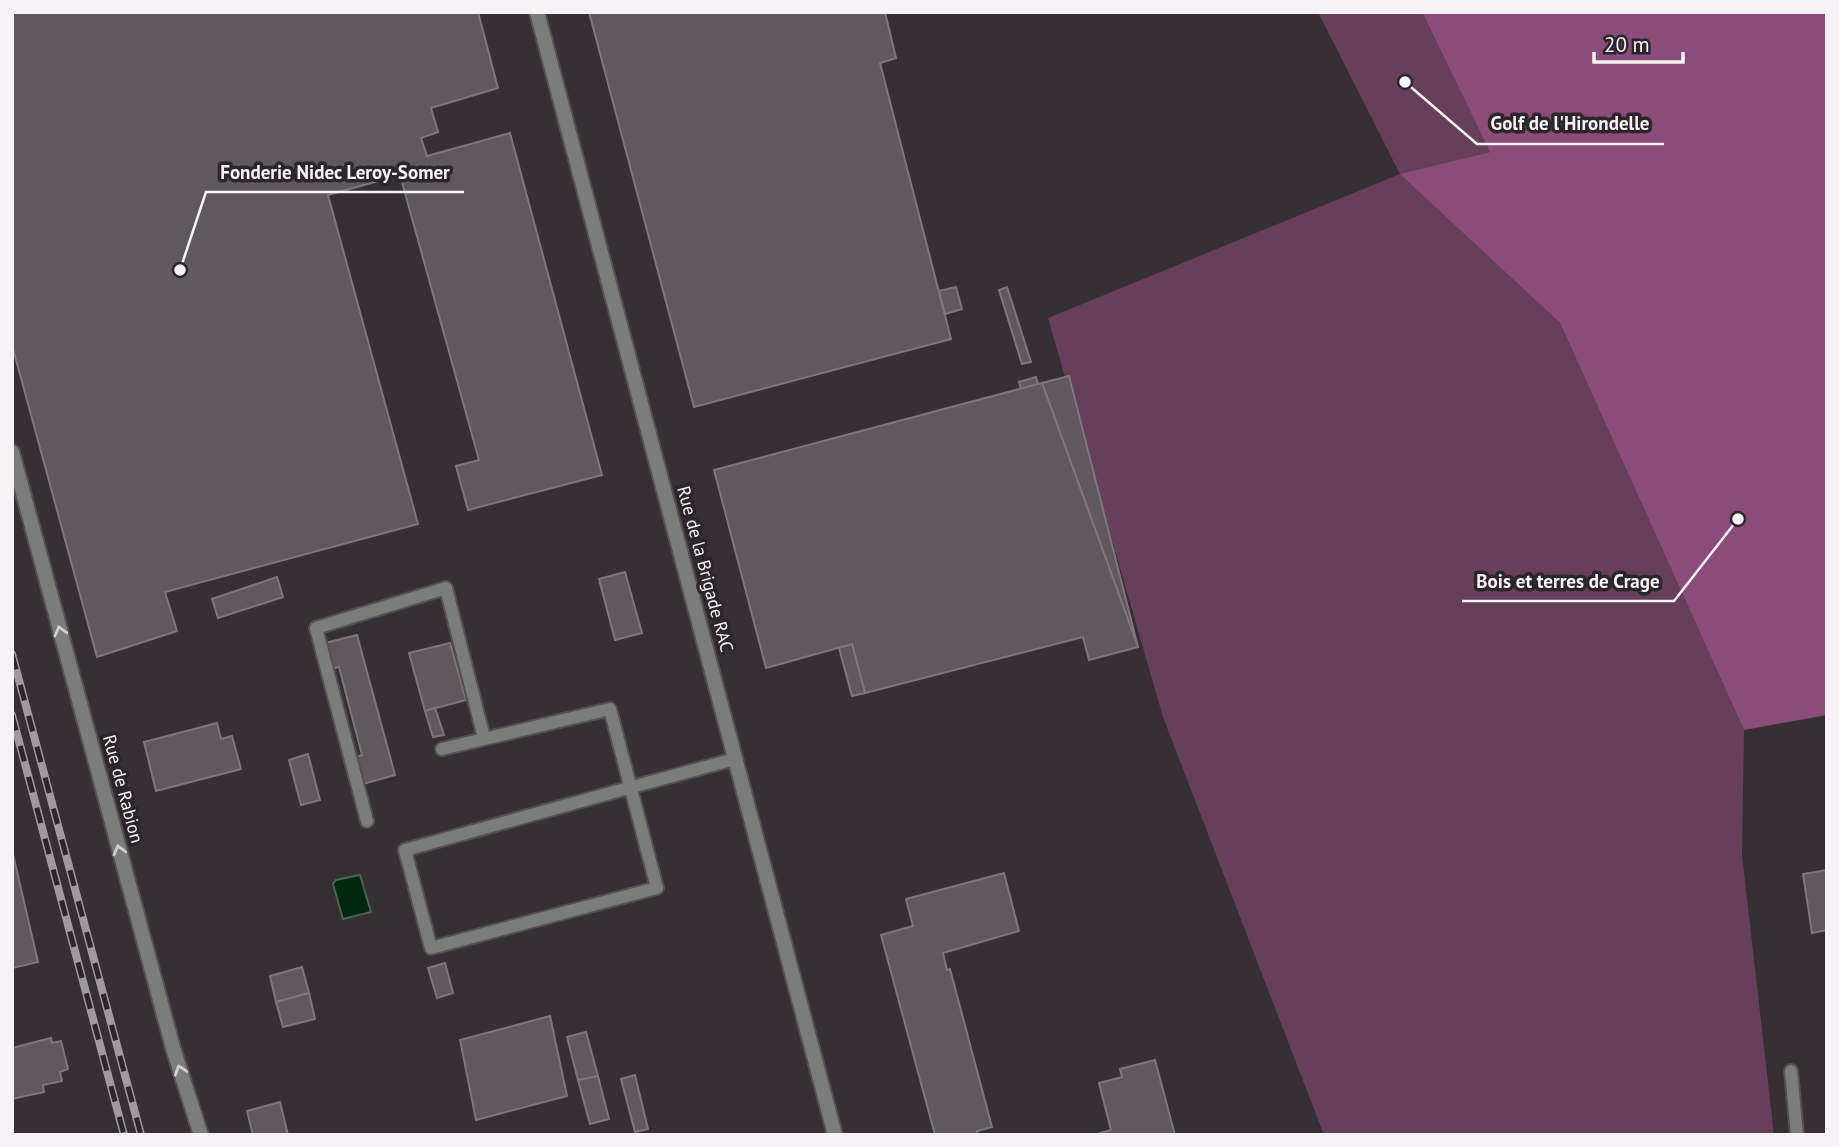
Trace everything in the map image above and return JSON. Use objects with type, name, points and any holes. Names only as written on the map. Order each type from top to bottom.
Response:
[{"type":"street","name":"Rue de la Brigade RAC","points":[[537,12],[835,1135]]},
{"type":"street","name":"Rue de Rabion","points":[[12,452],[173,1048],[201,1135]]},
{"type":"lane","points":[[366,821],[317,628],[446,588],[484,738]]},
{"type":"lane","points":[[442,749],[610,709],[632,788],[657,888],[431,948],[405,850],[632,788],[735,759]]},
{"type":"lane","points":[[1791,1071],[1797,1135]]},
{"type":"shaded area","points":[[1318,12],[1422,12],[1490,152],[1401,174],[1560,323],[1744,730],[1742,855],[1774,1135],[1324,1135],[1163,717],[1048,318],[1400,174]]},
{"type":"shaded area","points":[[1422,12],[1827,12],[1827,715],[1744,730],[1560,323],[1400,174],[1490,152]]},
{"type":"shaded area","points":[[360,875],[371,912],[343,919],[333,884],[336,880]]},
{"type":"building","points":[[12,12],[478,12],[498,88],[431,108],[438,132],[421,138],[427,156],[510,133],[602,475],[468,510],[456,466],[479,460],[400,175],[328,195],[418,524],[165,592],[177,631],[97,657],[12,345]]},
{"type":"building","points":[[589,12],[885,12],[896,58],[880,63],[951,339],[694,407]]},
{"type":"building","points":[[956,287],[962,309],[945,314],[939,291]]},
{"type":"building","points":[[1007,287],[1031,362],[1022,364],[999,290]]},
{"type":"building","points":[[1069,376],[1138,647],[1042,383]]},
{"type":"building","points":[[1036,377],[1038,384],[1021,389],[1019,382]]},
{"type":"building","points":[[1042,383],[1138,647],[1089,660],[1083,637],[865,693],[852,644],[766,668],[714,470]]},
{"type":"building","points":[[625,572],[642,633],[615,640],[599,579]]},
{"type":"building","points":[[277,577],[283,597],[218,618],[212,599]]},
{"type":"building","points":[[357,635],[395,775],[363,784],[356,757],[362,755],[339,667],[332,669],[325,643]]},
{"type":"building","points":[[450,643],[466,700],[425,711],[409,653]]},
{"type":"building","points":[[852,644],[865,693],[852,696],[839,648]]},
{"type":"building","points":[[435,708],[444,735],[433,737],[425,711]]},
{"type":"building","points":[[217,723],[221,739],[232,736],[241,769],[156,791],[144,742]]},
{"type":"building","points":[[308,754],[320,800],[301,805],[289,760]]},
{"type":"building","points":[[12,850],[38,962],[12,968]]},
{"type":"building","points":[[1827,870],[1827,930],[1812,933],[1803,874]]},
{"type":"building","points":[[1004,873],[1019,931],[943,953],[947,970],[950,969],[992,1127],[977,1131],[978,1135],[935,1135],[881,935],[913,926],[906,899]]},
{"type":"building","points":[[445,963],[453,993],[437,998],[428,968]]},
{"type":"building","points":[[302,967],[309,993],[276,1002],[270,976]]},
{"type":"building","points":[[309,993],[315,1019],[283,1027],[276,1002]]},
{"type":"building","points":[[550,1016],[567,1096],[476,1120],[460,1040]]},
{"type":"building","points":[[586,1032],[598,1076],[578,1080],[567,1037]]},
{"type":"building","points":[[51,1038],[52,1043],[61,1041],[68,1069],[60,1072],[62,1081],[43,1085],[44,1092],[12,1099],[12,1048]]},
{"type":"building","points":[[1155,1060],[1175,1135],[1093,1135],[1111,1130],[1099,1083],[1122,1077],[1120,1069]]},
{"type":"building","points":[[635,1075],[648,1129],[635,1132],[621,1079]]},
{"type":"building","points":[[598,1076],[609,1119],[590,1124],[578,1080]]},
{"type":"building","points":[[280,1102],[288,1135],[253,1135],[247,1111]]},
{"type":"railway","points":[[12,654],[141,1135]]},
{"type":"railway","points":[[12,715],[124,1135]]},
{"type":"place","name":"Golf de l'Hirondelle","points":[[1405,82]]},
{"type":"place","name":"Fonderie Nidec Leroy-Somer","points":[[180,270]]},
{"type":"place","name":"Bois et terres de Crage","points":[[1738,519]]}]
